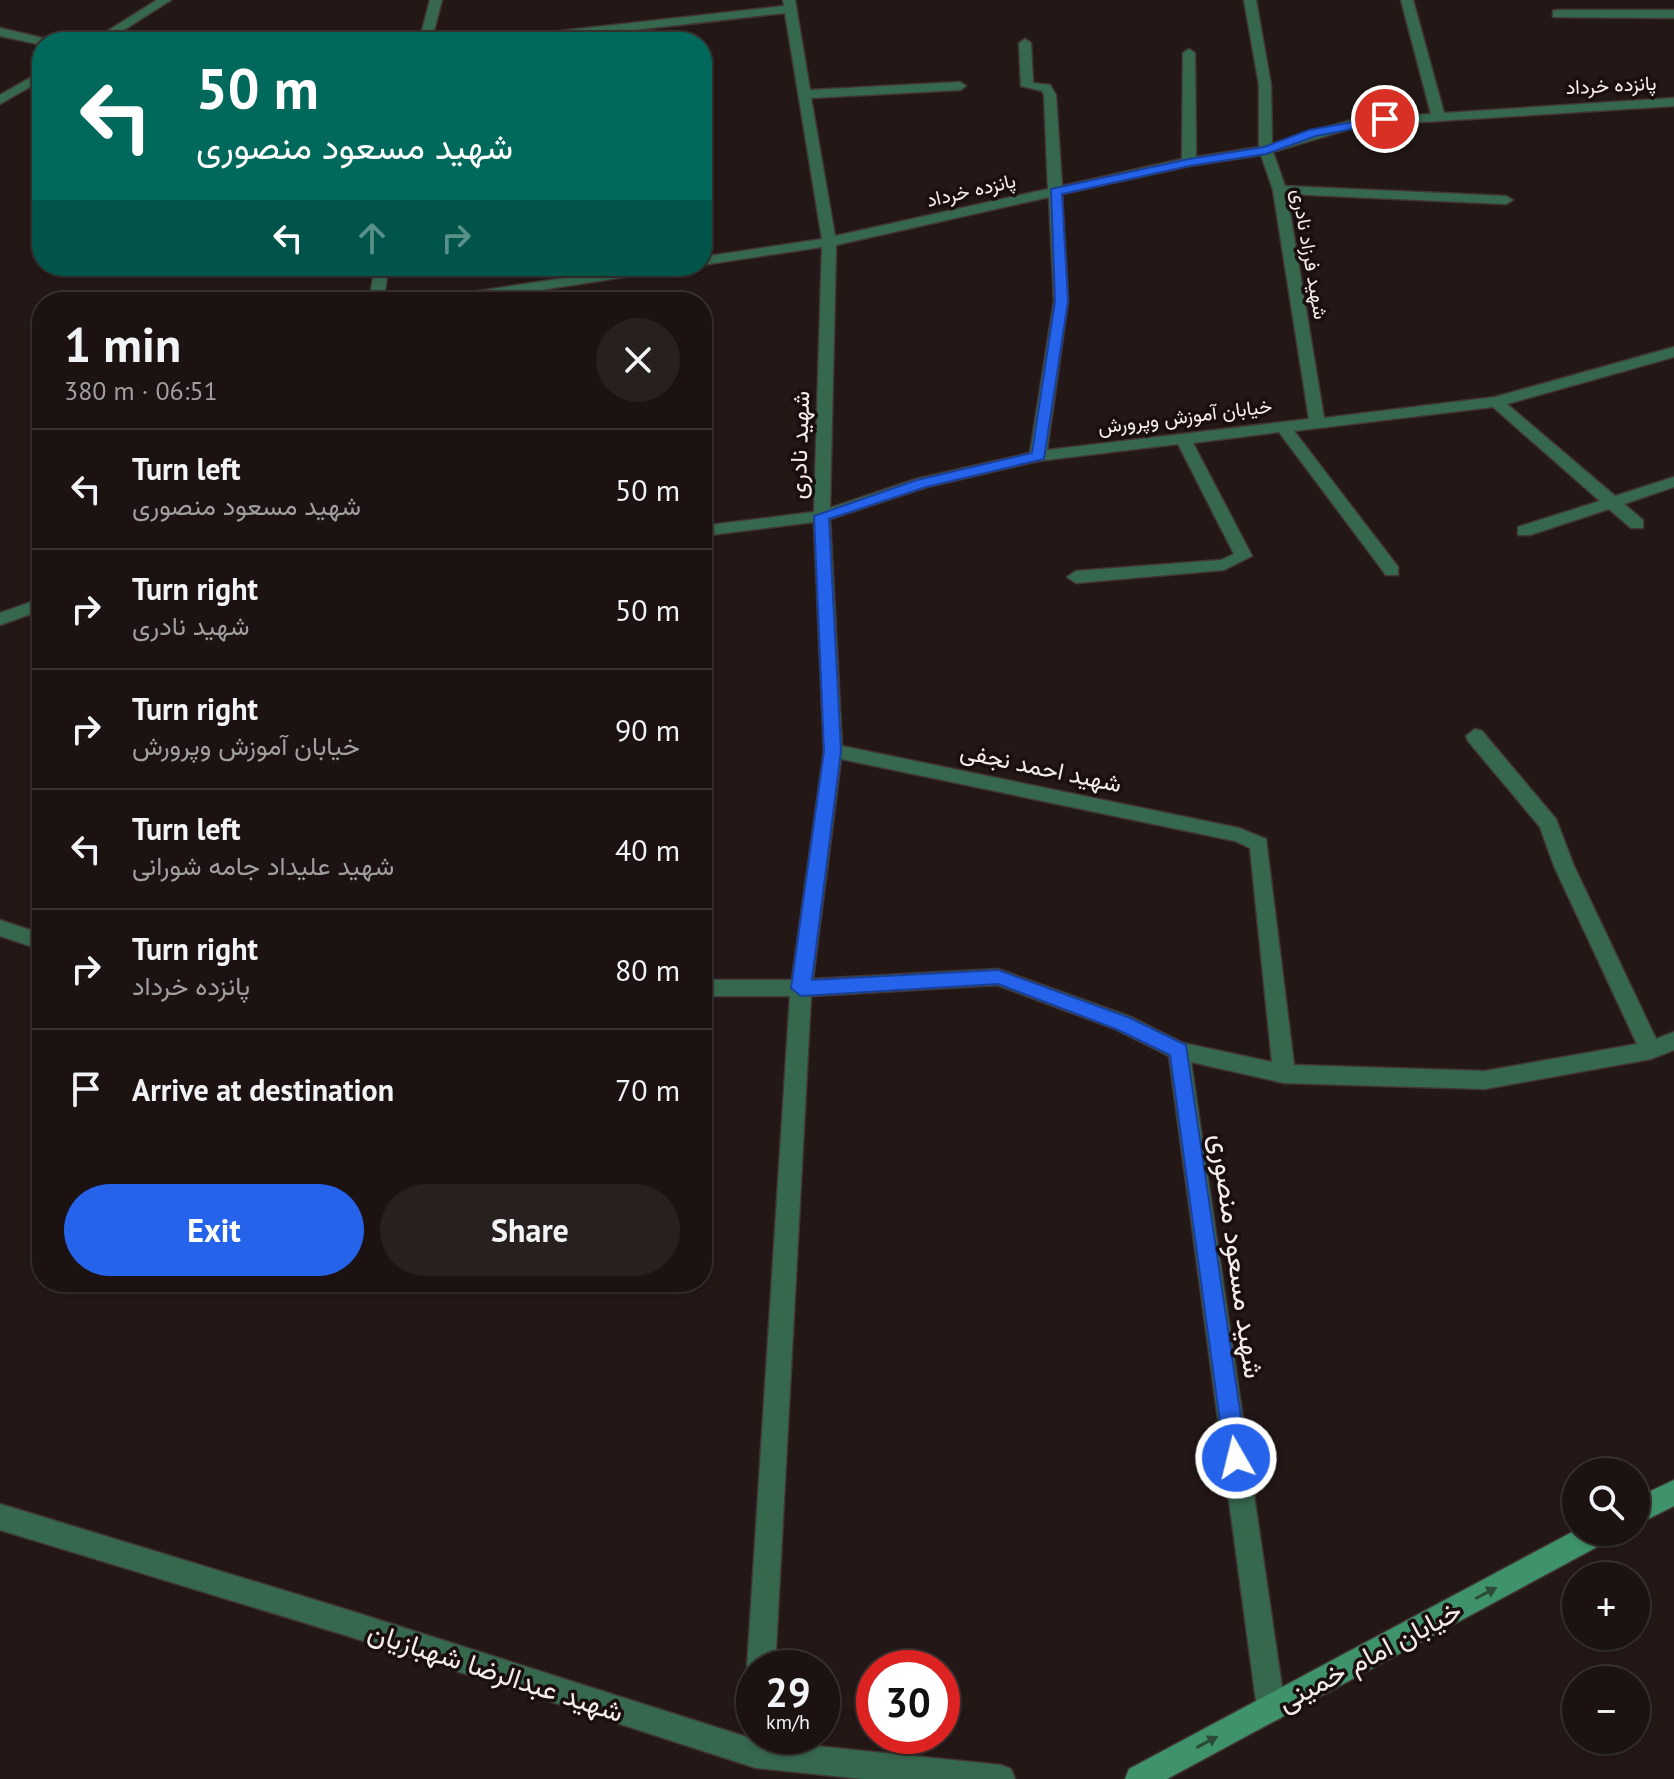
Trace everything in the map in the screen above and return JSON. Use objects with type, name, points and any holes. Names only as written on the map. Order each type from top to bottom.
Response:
[{"type":"main road","points":[[1650,1505],[1674,1492]]},
{"type":"main road","name":"خیابان امام خمینی","points":[[1139,1779],[1573,1546]]},
{"type":"street","points":[[112,32],[165,0]]},
{"type":"street","points":[[428,32],[436,0]]},
{"type":"street","name":"شهید فرزاد نادری","points":[[1250,0],[1265,85],[1266,150],[1280,190],[1317,421]]},
{"type":"street","points":[[1407,0],[1438,115]]},
{"type":"street","points":[[573,32],[789,4]]},
{"type":"street","name":"شهید نادری","points":[[762,1650],[801,988],[833,751],[822,516],[829,242],[789,4]]},
{"type":"street","points":[[1557,14],[1674,14]]},
{"type":"street","points":[[0,32],[32,39]]},
{"type":"street","points":[[1025,43],[1024,80],[1027,86],[1046,88],[1050,95],[1061,301],[1038,456]]},
{"type":"street","points":[[1189,53],[1189,162]]},
{"type":"street","points":[[0,100],[32,81]]},
{"type":"street","points":[[806,94],[960,86]]},
{"type":"street","name":"پانزده خرداد","points":[[712,260],[829,242],[1189,162],[1266,150],[1358,122],[1674,102]]},
{"type":"street","points":[[1280,190],[1506,200]]},
{"type":"street","points":[[500,292],[604,276]]},
{"type":"street","name":"خیابان آموزش وپرورش","points":[[712,530],[822,516],[922,483],[1038,456],[1496,402],[1674,352]]},
{"type":"street","points":[[1496,402],[1637,524]]},
{"type":"street","points":[[1283,427],[1392,571]]},
{"type":"street","points":[[1076,577],[1224,565],[1244,556],[1182,437]]},
{"type":"street","points":[[1524,531],[1674,482]]},
{"type":"street","points":[[0,620],[32,608]]},
{"type":"street","points":[[0,620],[32,616]]},
{"type":"street","points":[[1475,736],[1549,824],[1564,866],[1651,1050]]},
{"type":"street","name":"شهید احمد نجفی","points":[[833,751],[1239,835],[1259,844],[1284,1074]]},
{"type":"street","points":[[0,928],[32,939]]},
{"type":"street","points":[[712,988],[801,988],[998,977],[1123,1023],[1179,1051],[1284,1074],[1485,1080],[1651,1050],[1674,1041]]},
{"type":"street","name":"شهید مسعود منصوری","points":[[1179,1051],[1271,1708]]},
{"type":"street","name":"شهید عبدالرضا شهبازیان","points":[[0,1517],[736,1739]]},
{"type":"street","name":"شهید عبدالرضا شهبازیان","points":[[821,1754],[1001,1779]]},
{"type":"route","points":[[1236,1458],[1179,1051],[1123,1023],[998,977],[801,988],[833,751],[822,516],[922,483],[1038,456],[1061,301],[1055,191],[1189,162],[1266,150],[1314,133],[1385,119]]}]
